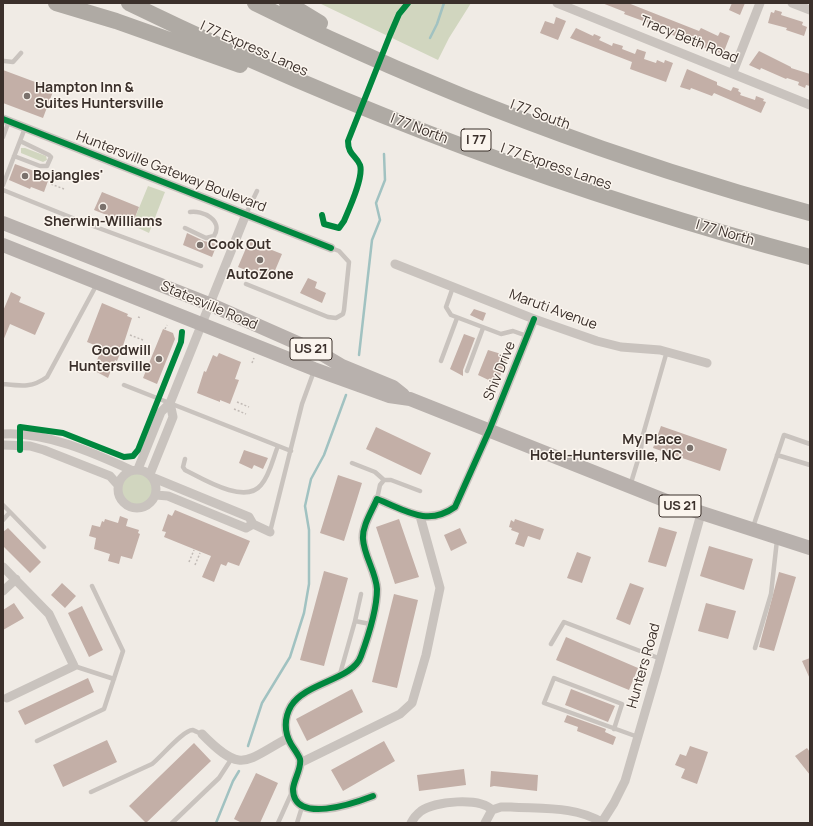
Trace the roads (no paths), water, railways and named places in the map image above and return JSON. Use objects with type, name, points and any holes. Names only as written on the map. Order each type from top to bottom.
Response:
[{"type":"highway","points":[[56,3],[116,21],[190,48],[329,93]]},
{"type":"highway","name":"I 77 North","points":[[129,3],[230,50],[329,93],[444,139],[562,182],[681,220],[810,257]]},
{"type":"highway","name":"I 77 Express Lanes","points":[[154,3],[334,84],[470,137],[624,191],[810,246]]},
{"type":"highway","name":"I 77","points":[[255,3],[372,59],[502,113],[670,172],[810,213]]},
{"type":"highway","name":"I 77 South","points":[[280,3],[320,23],[420,68],[549,119],[681,164],[810,202]]},
{"type":"highway","points":[[287,3],[320,23]]},
{"type":"main road","name":"Statesville Road","points":[[3,223],[208,304],[393,387],[410,399],[489,431],[701,514],[810,548]]},
{"type":"main road","name":"Statesville Road","points":[[3,245],[314,369],[390,396],[410,399]]},
{"type":"street","name":"Tracy Beth Road","points":[[557,3],[733,72],[810,105]]},
{"type":"street","points":[[733,72],[760,3]]},
{"type":"street","points":[[792,3],[810,10]]},
{"type":"street","name":"Huntersville Gateway Boulevard","points":[[6,120],[331,248]]},
{"type":"street","points":[[170,403],[173,417],[152,476],[156,484],[156,495],[148,505],[143,508],[130,507],[122,501],[118,492],[118,485],[125,474],[135,470],[161,412],[170,403],[208,304],[246,214]]},
{"type":"street","name":"Maruti Avenue","points":[[395,264],[534,319],[607,344],[667,351],[707,363]]},
{"type":"street","name":"Shiv Drive","points":[[420,516],[431,518],[445,514],[455,507],[489,431],[534,319]]},
{"type":"street","points":[[3,434],[25,433],[54,440],[152,476],[249,517],[253,524],[270,532]]},
{"type":"street","points":[[3,445],[30,446],[44,450],[110,476],[118,485]]},
{"type":"street","points":[[156,495],[168,496],[246,528],[253,524]]},
{"type":"street","points":[[300,763],[400,714],[412,703],[426,656],[440,588],[420,516],[377,499],[362,538],[377,586],[376,600],[361,658],[354,667],[311,688],[299,696],[291,707],[286,718],[288,738],[298,754],[300,763],[293,790],[296,800],[302,807],[312,810],[355,802],[373,796]]},
{"type":"street","name":"Hunters Road","points":[[492,810],[501,807],[511,807],[571,811],[587,815],[603,823],[621,790],[638,737],[701,514]]},
{"type":"street","points":[[3,567],[16,579],[52,619],[74,666],[7,698]]},
{"type":"street","points":[[3,591],[16,579]]},
{"type":"street","points":[[202,734],[214,746],[232,758],[249,760],[288,738]]},
{"type":"street","points":[[411,823],[421,811],[440,805],[464,802],[481,803],[492,810],[485,823]]},
{"type":"lane","points":[[4,61],[13,62],[21,53]]},
{"type":"lane","points":[[3,137],[6,120]]},
{"type":"lane","points":[[3,185],[25,128]]},
{"type":"lane","points":[[14,156],[40,166],[47,166],[49,163],[51,157],[49,154],[20,141]]},
{"type":"lane","points":[[3,190],[85,223],[201,266]]},
{"type":"lane","points":[[246,214],[257,190]]},
{"type":"lane","points":[[185,228],[206,238],[214,236],[217,230],[216,222],[209,217],[196,211],[190,212]]},
{"type":"lane","points":[[246,284],[328,317],[336,318],[343,314],[348,262],[338,251],[331,248]]},
{"type":"lane","points":[[3,384],[28,387],[38,384],[47,377],[98,282]]},
{"type":"lane","points":[[454,287],[447,310],[451,315],[500,334],[513,331],[527,336]]},
{"type":"lane","points":[[441,361],[457,318]]},
{"type":"lane","points":[[467,371],[483,328]]},
{"type":"lane","points":[[630,487],[641,450],[642,438],[667,351]]},
{"type":"lane","points":[[270,532],[302,404],[314,369]]},
{"type":"lane","points":[[124,385],[291,450]]},
{"type":"lane","points":[[752,530],[784,435],[810,444]]},
{"type":"lane","points":[[185,459],[183,466],[185,470],[236,492],[246,494],[261,486],[278,446]]},
{"type":"lane","points":[[776,455],[810,465]]},
{"type":"lane","points":[[352,463],[375,472],[384,480],[391,480],[420,491]]},
{"type":"lane","points":[[377,499],[380,485],[384,480]]},
{"type":"lane","points":[[3,505],[44,547]]},
{"type":"lane","points":[[3,520],[10,512]]},
{"type":"lane","points":[[755,648],[771,594],[774,573],[774,551],[777,538]]},
{"type":"lane","points":[[37,741],[104,709],[123,651],[92,586]]},
{"type":"lane","points":[[340,675],[361,594]]},
{"type":"lane","points":[[355,621],[370,624]]},
{"type":"lane","points":[[551,644],[564,622],[661,659]]},
{"type":"lane","points":[[74,666],[114,679]]},
{"type":"lane","points":[[614,729],[622,704],[554,678],[544,703],[614,729],[638,737]]},
{"type":"lane","points":[[91,792],[152,764],[161,758],[184,732],[192,730],[202,734]]},
{"type":"lane","points":[[172,823],[219,778],[232,758]]},
{"type":"lane","points":[[278,823],[293,790]]},
{"type":"lane","points":[[297,823],[302,807]]},
{"type":"waterway","points":[[430,38],[437,24],[444,3]]},
{"type":"waterway","points":[[359,355],[372,240],[380,220],[376,203],[385,180],[384,154]]},
{"type":"waterway","points":[[248,746],[262,703],[290,657],[304,613],[309,584],[309,530],[305,506],[311,479],[324,455],[346,395]]},
{"type":"waterway","points":[[216,823],[233,781],[239,771]]},
{"type":"place","name":"Hampton Inn & Suites Huntersville","points":[[27,96]]},
{"type":"place","name":"Bojangles'","points":[[25,176]]},
{"type":"place","name":"Sherwin-Williams","points":[[103,207]]},
{"type":"place","name":"Cook Out","points":[[200,245]]},
{"type":"place","name":"AutoZone","points":[[260,260]]},
{"type":"place","name":"Goodwill Huntersville","points":[[159,359]]},
{"type":"place","name":"My Place Hotel-Huntersville, NC","points":[[690,448]]}]
